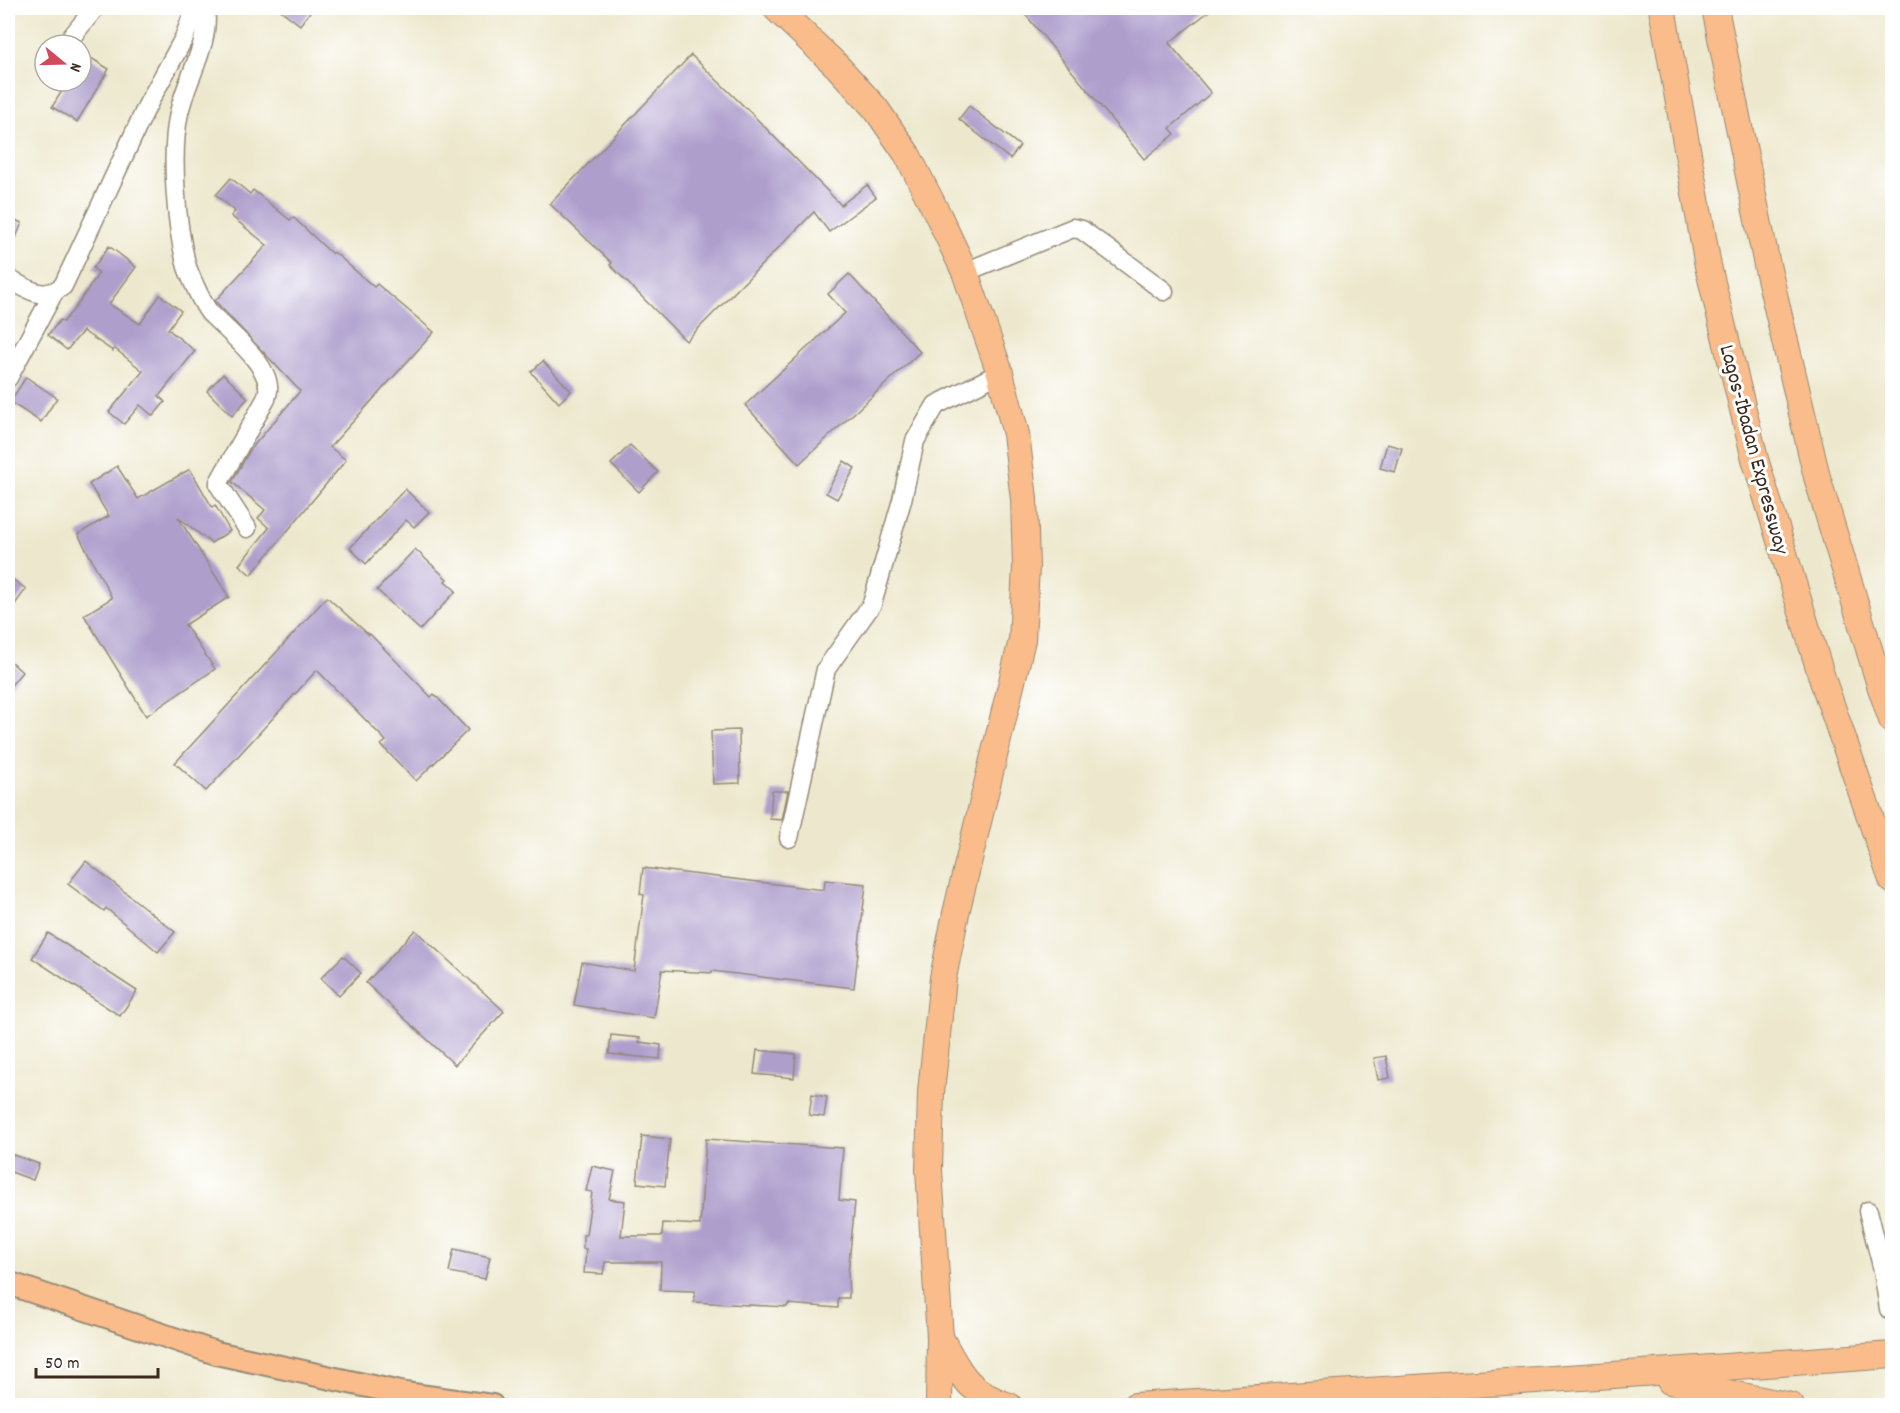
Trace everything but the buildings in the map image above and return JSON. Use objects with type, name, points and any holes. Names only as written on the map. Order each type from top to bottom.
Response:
[{"type":"highway","points":[[776,8],[837,66],[876,109],[907,154],[965,272],[1000,373],[1016,434],[1024,499],[1026,567],[1022,640],[956,913],[943,978],[931,1092],[929,1170],[940,1337],[939,1406]]},
{"type":"highway","name":"Lagos-Ibadan Expressway","points":[[1662,8],[1708,266],[1755,459],[1823,681],[1893,880]]},
{"type":"highway","points":[[1714,8],[1767,265],[1817,477],[1880,685],[1893,720]]},
{"type":"highway","points":[[940,1337],[957,1368],[969,1383],[982,1395],[1009,1406]]},
{"type":"highway","points":[[1135,1406],[1628,1374],[1886,1352]]},
{"type":"highway","points":[[1628,1374],[1702,1386],[1791,1406]]},
{"type":"main road","points":[[8,1282],[216,1353],[405,1394],[492,1406]]},
{"type":"street","points":[[75,33],[95,8]]},
{"type":"street","points":[[8,378],[53,294],[63,286],[148,104],[184,38],[195,8]]},
{"type":"street","points":[[205,8],[206,30],[179,113],[176,137],[176,200],[188,268],[207,309],[256,361],[266,375],[269,387],[266,399],[219,482],[248,528]]},
{"type":"street","points":[[965,272],[1073,228],[1082,230],[1164,291]]},
{"type":"street","points":[[8,279],[42,295],[53,294]]},
{"type":"street","points":[[789,838],[826,669],[872,604],[902,501],[915,441],[936,405],[1000,373]]},
{"type":"street","points":[[1868,1211],[1883,1270],[1889,1309],[1893,1312]]}]
